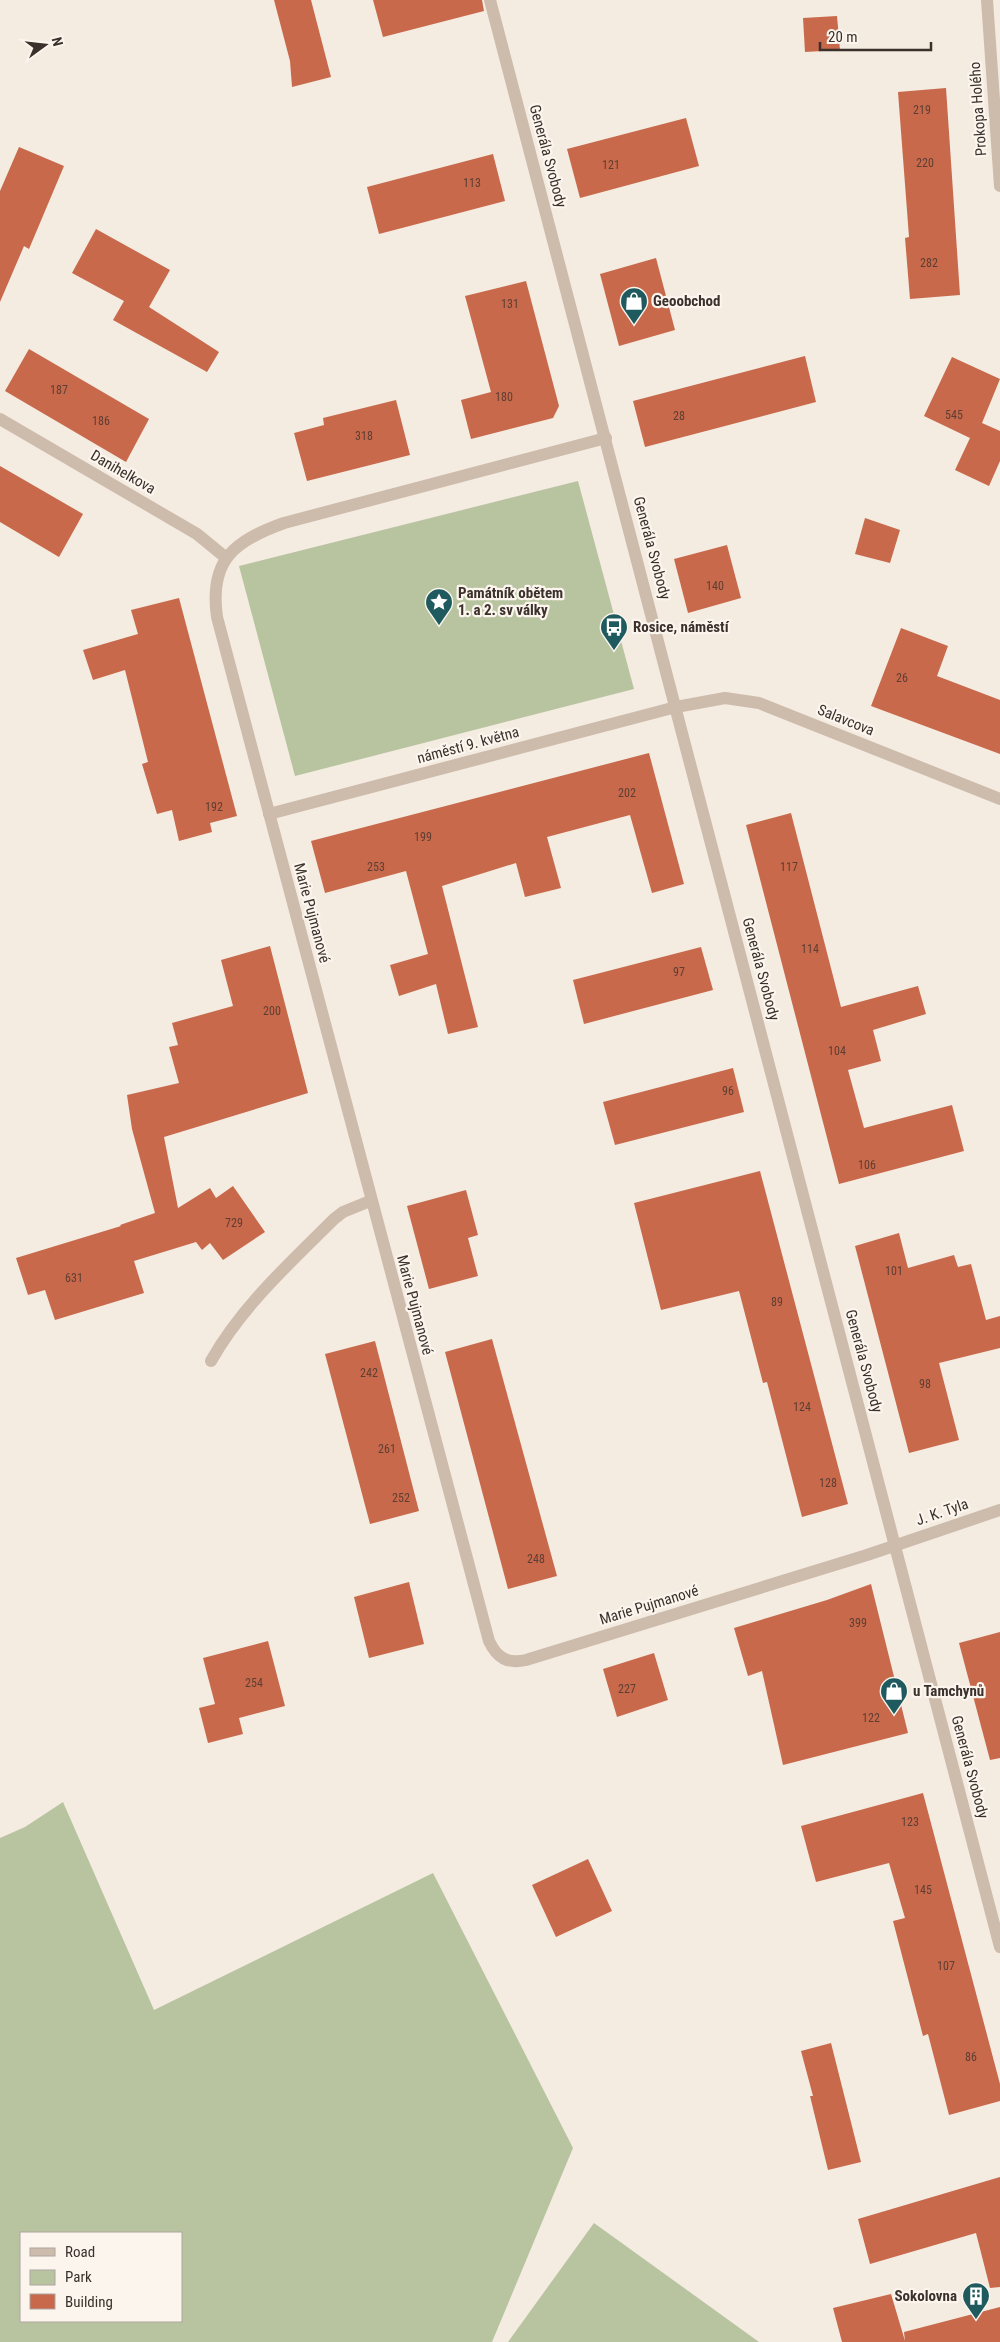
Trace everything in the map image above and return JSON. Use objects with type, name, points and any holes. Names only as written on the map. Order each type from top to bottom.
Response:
[{"type":"street","name":"Generála Svobody","points":[[490,0],[1000,1947]]},
{"type":"street","name":"Prokopa Holého","points":[[987,0],[1000,186]]},
{"type":"street","name":"Danihelkova","points":[[0,419],[197,534],[225,557]]},
{"type":"street","points":[[225,557],[244,540],[284,523],[606,438]]},
{"type":"street","name":"Marie Pujmanové","points":[[225,557],[215,584],[216,617],[370,1201],[489,1640],[499,1657],[508,1662],[526,1660],[895,1546]]},
{"type":"street","name":"Salavcova","points":[[676,707],[725,698],[759,703],[1000,800]]},
{"type":"street","name":"náměstí 9. května","points":[[269,814],[676,707]]},
{"type":"street","points":[[210,1361],[243,1312],[327,1226],[343,1212],[370,1201]]},
{"type":"street","name":"J. K. Tyla","points":[[895,1546],[1000,1510]]},
{"type":"green space","points":[[578,481],[634,689],[295,776],[239,566]]},
{"type":"green space","points":[[63,1802],[154,2010],[433,1873],[573,2148],[492,2342],[0,2342],[0,1838],[25,1827]]},
{"type":"green space","points":[[594,2223],[759,2342],[508,2342]]},
{"type":"building","points":[[274,0],[311,0],[331,77],[292,87],[290,61]]},
{"type":"building","points":[[373,0],[482,0],[484,11],[383,37]]},
{"type":"building","points":[[837,16],[840,50],[805,52],[803,18]]},
{"type":"building","points":[[946,88],[960,295],[910,299],[905,238],[909,237],[898,92]]},
{"type":"building","points":[[686,118],[699,166],[580,198],[567,149]]},
{"type":"building","points":[[19,147],[64,166],[29,249],[24,246],[0,302],[0,191]]},
{"type":"building","points":[[493,154],[505,201],[379,234],[367,187]]},
{"type":"building","points":[[96,229],[170,270],[149,307],[219,352],[207,372],[113,320],[124,301],[72,273]]},
{"type":"building","points":[[656,258],[675,330],[619,346],[600,274]]},
{"type":"building","points":[[526,281],[559,406],[553,418],[471,439],[461,400],[491,392],[465,296]]},
{"type":"building","points":[[29,349],[149,419],[126,462],[5,391]]},
{"type":"building","points":[[805,356],[816,402],[645,447],[633,401]]},
{"type":"building","points":[[952,357],[1000,379],[982,423],[1000,431],[1000,461],[989,486],[955,470],[970,438],[924,416]]},
{"type":"building","points":[[396,400],[410,455],[307,481],[294,433],[324,425],[323,418]]},
{"type":"building","points":[[0,466],[83,514],[59,557],[0,522]]},
{"type":"building","points":[[865,518],[900,530],[890,563],[855,554]]},
{"type":"building","points":[[727,545],[741,598],[688,613],[674,559]]},
{"type":"building","points":[[179,598],[237,816],[210,823],[212,832],[179,841],[172,810],[157,814],[142,764],[148,762],[125,670],[93,680],[83,650],[138,634],[131,610]]},
{"type":"building","points":[[901,628],[948,646],[937,676],[1000,700],[1000,754],[871,706]]},
{"type":"building","points":[[649,753],[684,884],[652,893],[630,815],[547,837],[561,888],[525,897],[516,863],[442,886],[478,1027],[448,1034],[436,984],[399,996],[390,965],[428,954],[406,871],[325,893],[311,841]]},
{"type":"building","points":[[791,813],[841,1007],[918,986],[926,1014],[873,1030],[881,1061],[848,1070],[864,1128],[952,1105],[964,1151],[839,1184],[746,825]]},
{"type":"building","points":[[270,946],[308,1093],[164,1137],[178,1208],[210,1188],[216,1198],[233,1186],[265,1232],[223,1260],[210,1243],[202,1250],[196,1242],[134,1261],[144,1293],[55,1320],[45,1290],[28,1295],[16,1258],[121,1226],[155,1213],[132,1129],[127,1095],[179,1083],[169,1047],[178,1045],[172,1023],[233,1006],[221,960]]},
{"type":"building","points":[[701,947],[713,990],[584,1024],[573,980]]},
{"type":"building","points":[[733,1068],[744,1112],[615,1145],[603,1102]]},
{"type":"building","points":[[760,1171],[848,1504],[802,1517],[767,1382],[763,1383],[739,1291],[661,1310],[634,1203]]},
{"type":"building","points":[[466,1190],[478,1235],[468,1238],[478,1276],[429,1289],[407,1206]]},
{"type":"building","points":[[899,1233],[908,1268],[954,1255],[958,1267],[971,1264],[986,1320],[1000,1316],[1000,1348],[939,1363],[959,1440],[909,1453],[855,1246]]},
{"type":"building","points":[[492,1339],[557,1576],[508,1589],[445,1352]]},
{"type":"building","points":[[375,1341],[419,1511],[370,1524],[325,1354]]},
{"type":"building","points":[[409,1582],[424,1644],[369,1658],[354,1597]]},
{"type":"building","points":[[871,1584],[908,1733],[783,1765],[762,1671],[748,1676],[734,1628],[827,1600]]},
{"type":"building","points":[[1000,1632],[1000,1758],[990,1760],[959,1643]]},
{"type":"building","points":[[268,1641],[285,1706],[239,1718],[243,1734],[208,1743],[199,1708],[215,1704],[203,1658]]},
{"type":"building","points":[[654,1653],[668,1700],[617,1717],[603,1669]]},
{"type":"building","points":[[923,1793],[1000,2084],[1000,2101],[949,2115],[928,2034],[923,2036],[893,1921],[905,1918],[889,1863],[816,1882],[801,1826]]},
{"type":"building","points":[[588,1859],[612,1911],[556,1937],[532,1885]]},
{"type":"building","points":[[831,2043],[861,2162],[828,2170],[810,2096],[813,2096],[801,2051]]},
{"type":"building","points":[[1000,2177],[1000,2287],[990,2288],[976,2233],[870,2264],[858,2219]]},
{"type":"building","points":[[891,2294],[905,2341],[904,2332],[1000,2307],[1000,2342],[842,2342],[833,2308]]},
{"type":"place","name":"Geoobchod","points":[[634,325]]},
{"type":"place","name":"Památník obětem 1. a 2. sv války","points":[[439,626]]},
{"type":"place","name":"Rosice, náměstí","points":[[614,651]]},
{"type":"place","name":"u Tamchynů","points":[[894,1715]]},
{"type":"place","name":"Sokolovna","points":[[976,2320]]}]
